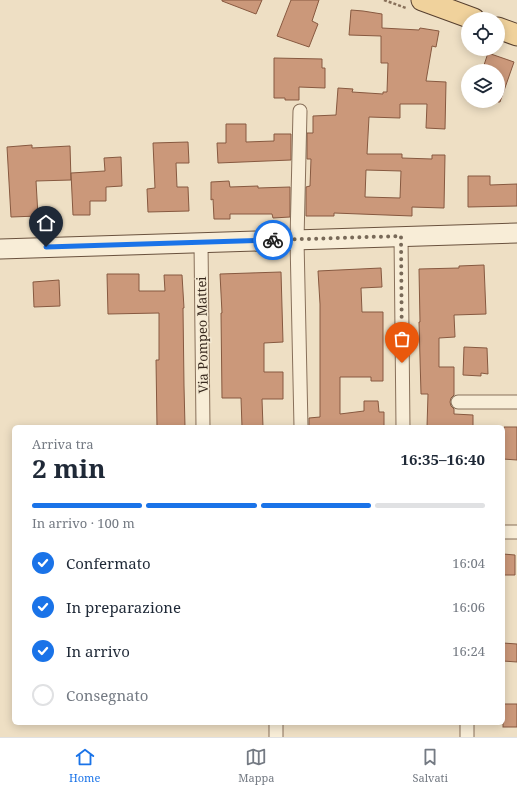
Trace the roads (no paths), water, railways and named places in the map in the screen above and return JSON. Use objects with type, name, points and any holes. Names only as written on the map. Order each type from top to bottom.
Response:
[{"type":"main road","points":[[422,0],[461,14]]},
{"type":"main road","points":[[505,31],[517,35]]},
{"type":"street","points":[[300,111],[297,240],[301,425]]},
{"type":"street","points":[[0,249],[517,233]]},
{"type":"street","points":[[401,236],[402,425]]},
{"type":"street","name":"Via Pompeo Mattei","points":[[201,242],[204,425]]},
{"type":"street","points":[[458,402],[517,402]]},
{"type":"street","points":[[505,532],[517,532]]},
{"type":"street","points":[[276,725],[276,737]]},
{"type":"street","points":[[467,725],[467,737]]}]
